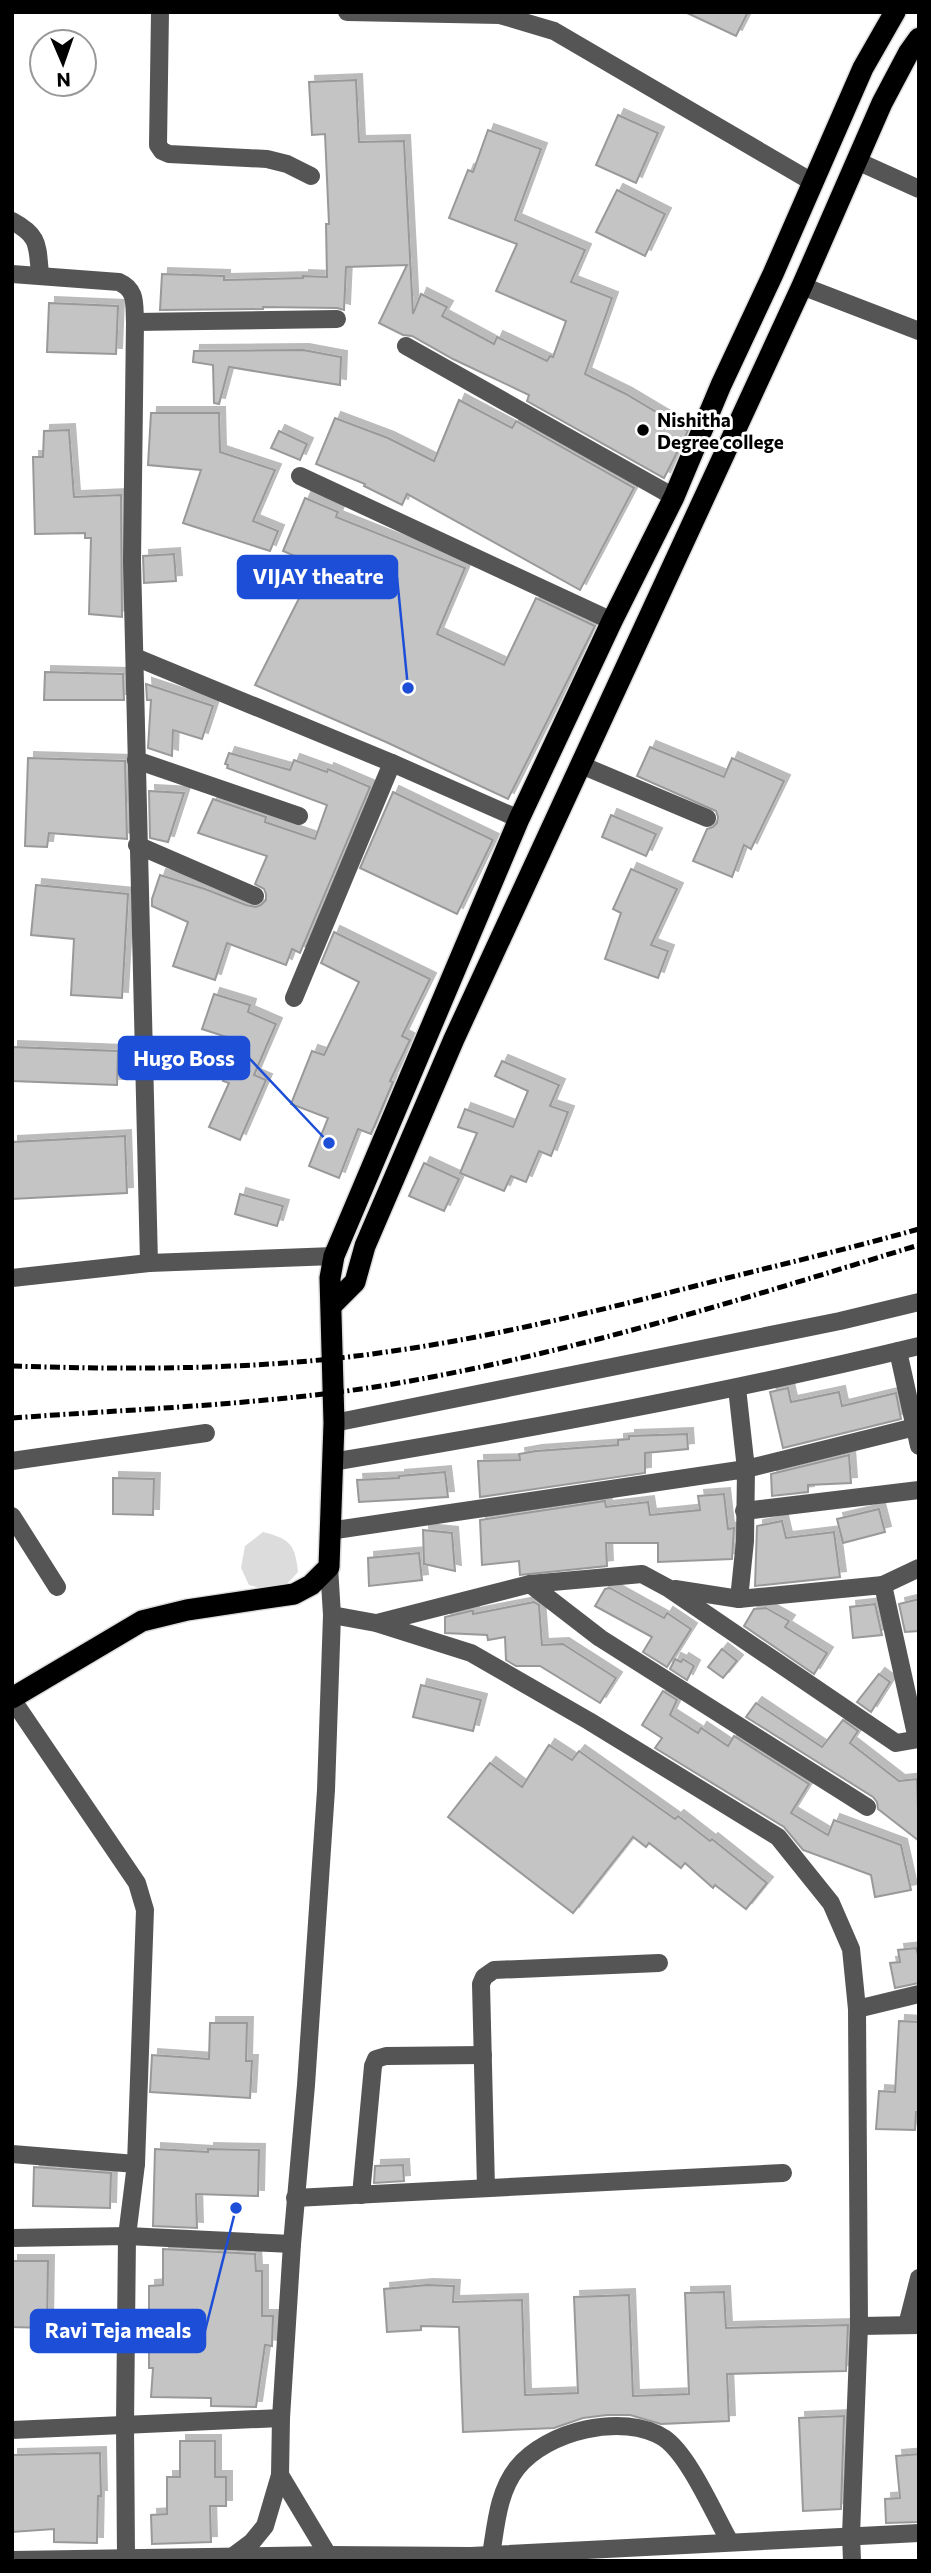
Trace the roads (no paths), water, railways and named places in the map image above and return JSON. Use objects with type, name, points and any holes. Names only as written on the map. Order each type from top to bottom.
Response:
[{"type":"highway","points":[[12,1699],[142,1621],[187,1609],[294,1594],[311,1586],[329,1567],[334,1423],[330,1278],[334,1256],[519,820],[612,621],[674,497],[721,385],[814,183],[863,68],[895,12]]},
{"type":"highway","points":[[332,1305],[355,1282],[365,1246],[454,1040],[802,286],[882,103],[919,38]]},
{"type":"street","points":[[160,12],[159,145],[162,151],[169,154],[267,159],[287,164],[311,176]]},
{"type":"street","points":[[347,12],[500,15],[554,31],[814,183]]},
{"type":"street","points":[[857,161],[919,189]]},
{"type":"street","points":[[12,221],[33,234],[37,242],[40,274]]},
{"type":"street","points":[[12,274],[40,274],[118,282],[128,286],[134,294],[132,561],[149,1263]]},
{"type":"street","points":[[802,286],[919,331]]},
{"type":"street","points":[[135,323],[337,318]]},
{"type":"street","points":[[406,346],[674,497]]},
{"type":"street","points":[[300,476],[612,621]]},
{"type":"street","points":[[135,657],[392,763],[519,820]]},
{"type":"street","points":[[136,760],[299,816]]},
{"type":"street","points":[[294,998],[392,763]]},
{"type":"street","points":[[581,765],[707,818]]},
{"type":"street","points":[[138,845],[255,896]]},
{"type":"street","points":[[12,1278],[149,1263],[334,1256]]},
{"type":"street","points":[[334,1423],[839,1321],[919,1302]]},
{"type":"street","points":[[332,1462],[579,1420],[737,1388],[919,1346]]},
{"type":"street","points":[[898,1351],[919,1446]]},
{"type":"street","points":[[737,1388],[747,1469],[745,1541],[739,1599]]},
{"type":"street","points":[[329,1531],[747,1469],[915,1427]]},
{"type":"street","points":[[12,1461],[206,1433]]},
{"type":"street","points":[[744,1511],[919,1490]]},
{"type":"street","points":[[12,1516],[57,1587]]},
{"type":"street","points":[[232,2557],[252,2542],[265,2526],[280,2475],[295,2198],[306,2085],[326,1790],[332,1615],[329,1567]]},
{"type":"street","points":[[668,1588],[739,1599],[883,1585],[919,1568]]},
{"type":"street","points":[[376,1623],[530,1584],[642,1574],[668,1588],[896,1743],[918,1739],[883,1585]]},
{"type":"street","points":[[530,1584],[600,1638],[867,1807]]},
{"type":"street","points":[[332,1615],[376,1623],[471,1653],[589,1721],[778,1836],[831,1903],[851,1950],[857,2009],[859,2326],[852,2561]]},
{"type":"street","points":[[12,1699],[137,1882],[145,1910],[136,2164],[127,2236],[126,2557]]},
{"type":"street","points":[[486,2189],[481,1984],[484,1977],[494,1970],[659,1963]]},
{"type":"street","points":[[857,2009],[919,1994]]},
{"type":"street","points":[[361,2195],[373,2066],[376,2059],[386,2056],[483,2055]]},
{"type":"street","points":[[12,2154],[136,2164]]},
{"type":"street","points":[[295,2198],[783,2174]]},
{"type":"street","points":[[12,2238],[127,2236],[292,2244]]},
{"type":"street","points":[[859,2326],[913,2325],[919,2278]]},
{"type":"street","points":[[12,2430],[281,2418]]},
{"type":"street","points":[[491,2554],[502,2496],[517,2468],[545,2443],[575,2430],[609,2427],[638,2429],[663,2437],[680,2452],[730,2542]]},
{"type":"street","points":[[280,2475],[328,2558]]},
{"type":"street","points":[[12,2560],[126,2557],[471,2558],[491,2554],[561,2556],[730,2542],[919,2533]]},
{"type":"railway","points":[[12,1366],[203,1367],[298,1362],[393,1351],[471,1338],[588,1313],[919,1229]]},
{"type":"railway","points":[[12,1418],[289,1398],[449,1374],[652,1324],[919,1245]]},
{"type":"place","name":"Nishitha Degree college","points":[[643,430]]},
{"type":"place","name":"VIJAY theatre","points":[[408,688]]},
{"type":"place","name":"Hugo Boss","points":[[329,1143]]},
{"type":"place","name":"Ravi Teja meals","points":[[236,2208]]}]
